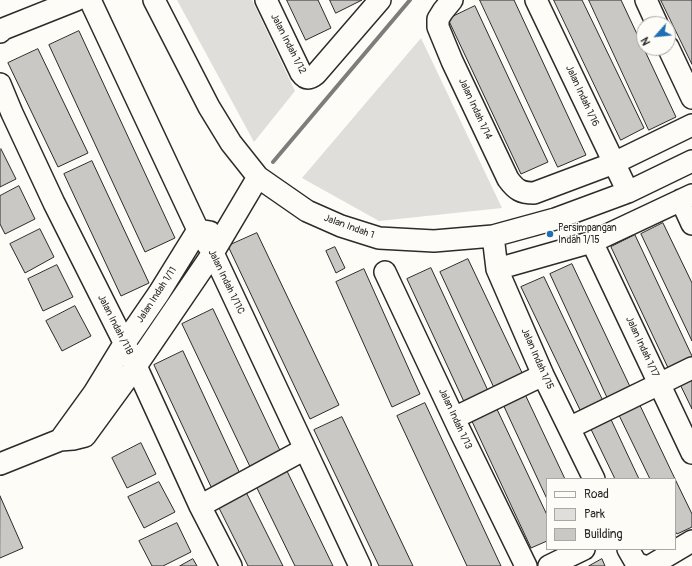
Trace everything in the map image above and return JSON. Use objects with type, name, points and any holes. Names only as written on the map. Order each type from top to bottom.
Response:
[{"type":"street","points":[[2,30],[76,0]]},
{"type":"street","name":"Jalan Indah 1/11C","points":[[90,0],[198,230],[213,253],[360,566]]},
{"type":"street","name":"Jalan Indah 1","points":[[154,0],[209,107],[231,144],[258,177],[307,211],[341,226],[380,238],[434,241],[493,236],[555,219],[628,192],[692,161]]},
{"type":"street","name":"Jalan Indah 1/12","points":[[266,0],[303,77],[307,78],[312,78],[316,74],[380,0]]},
{"type":"street","name":"Jalan Indah 1/16","points":[[536,0],[628,192]]},
{"type":"street","points":[[646,0],[653,16]]},
{"type":"street","name":"Jalan Indah 1/14","points":[[448,5],[438,19],[438,27],[441,37],[508,180],[513,186],[520,191],[534,193],[614,163]]},
{"type":"street","points":[[672,56],[692,98]]},
{"type":"street","name":"Jalan Indah /11B","points":[[0,84],[51,196],[136,366],[200,506],[231,566]]},
{"type":"street","points":[[614,163],[692,125]]},
{"type":"street","points":[[0,464],[60,440],[85,436],[136,366],[213,253],[258,177]]},
{"type":"street","points":[[497,269],[592,242],[686,198],[692,224]]},
{"type":"street","points":[[198,230],[224,235]]},
{"type":"street","name":"Jalan Indah 1/11","points":[[60,440],[94,394],[124,344],[159,293],[198,230]]},
{"type":"street","name":"Jalan Indah 1/15","points":[[493,236],[497,269],[543,375],[594,478]]},
{"type":"street","name":"Jalan Indah 1/17","points":[[592,242],[692,453]]},
{"type":"street","name":"Jalan Indah 1/13","points":[[385,272],[526,566]]},
{"type":"street","points":[[569,428],[692,368]]},
{"type":"street","points":[[454,418],[543,375]]},
{"type":"street","points":[[200,506],[305,449]]},
{"type":"street","points":[[650,566],[692,541]]},
{"type":"street","points":[[549,566],[582,550]]},
{"type":"street","points":[[629,550],[636,563],[644,566]]},
{"type":"green space","points":[[177,0],[252,0],[295,91],[254,142]]},
{"type":"green space","points":[[421,38],[502,208],[379,221],[302,178]]},
{"type":"building","points":[[287,0],[318,0],[331,28],[306,40]]},
{"type":"building","points":[[330,0],[362,0],[336,13]]},
{"type":"building","points":[[480,0],[514,0],[586,155],[558,167]]},
{"type":"building","points":[[554,0],[582,0],[644,128],[621,140]]},
{"type":"building","points":[[589,0],[621,0],[636,32],[636,56],[647,56],[676,117],[649,130]]},
{"type":"building","points":[[661,0],[692,0],[692,64],[676,31],[676,16],[669,16]]},
{"type":"building","points":[[475,6],[548,162],[521,174],[448,19]]},
{"type":"building","points":[[79,31],[175,238],[145,252],[49,45]]},
{"type":"building","points":[[38,49],[88,153],[58,167],[8,63]]},
{"type":"building","points":[[1,149],[16,179],[0,187],[0,150]]},
{"type":"building","points":[[92,161],[149,283],[121,296],[64,174]]},
{"type":"building","points":[[19,186],[35,219],[5,234],[0,224],[0,196]]},
{"type":"building","points":[[663,223],[692,283],[692,341],[641,234]]},
{"type":"building","points":[[40,229],[54,257],[25,273],[10,244]]},
{"type":"building","points":[[257,233],[339,405],[310,419],[228,246]]},
{"type":"building","points":[[635,235],[692,356],[692,362],[670,372],[611,247]]},
{"type":"building","points":[[335,247],[345,268],[336,273],[326,251]]},
{"type":"building","points":[[468,259],[525,379],[496,392],[440,272]]},
{"type":"building","points":[[572,264],[633,393],[610,404],[550,274]]},
{"type":"building","points":[[57,265],[73,297],[43,311],[28,279]]},
{"type":"building","points":[[431,268],[490,395],[466,406],[407,279]]},
{"type":"building","points":[[364,269],[420,394],[392,407],[336,282]]},
{"type":"building","points":[[544,277],[604,403],[582,414],[521,287]]},
{"type":"building","points":[[75,306],[91,336],[62,351],[46,321]]},
{"type":"building","points":[[213,309],[284,459],[253,473],[182,324]]},
{"type":"building","points":[[183,351],[242,478],[213,491],[154,365]]},
{"type":"building","points":[[692,370],[692,409],[677,378]]},
{"type":"building","points":[[523,390],[565,478],[546,478],[546,497],[501,400]]},
{"type":"building","points":[[636,397],[675,478],[650,478],[615,407]]},
{"type":"building","points":[[425,403],[501,566],[467,566],[397,416]]},
{"type":"building","points":[[495,405],[546,513],[546,541],[531,548],[470,417]]},
{"type":"building","points":[[607,411],[639,478],[615,478],[587,421]]},
{"type":"building","points":[[342,417],[413,566],[379,566],[314,430]]},
{"type":"building","points":[[141,443],[156,474],[127,488],[112,458]]},
{"type":"building","points":[[286,469],[333,566],[295,566],[255,484]]},
{"type":"building","points":[[676,481],[692,514],[692,527],[677,534]]},
{"type":"building","points":[[159,482],[175,512],[144,528],[128,497]]},
{"type":"building","points":[[244,488],[283,566],[248,566],[216,502]]},
{"type":"building","points":[[0,496],[23,548],[0,558]]},
{"type":"building","points":[[177,523],[191,552],[163,566],[152,566],[139,541]]},
{"type":"building","points":[[193,559],[197,566],[180,566]]},
{"type":"building","points":[[602,559],[605,566],[589,566]]},
{"type":"waterway","points":[[273,162],[410,0]]},
{"type":"place","name":"Persimpangan Indah 1/15","points":[[550,234]]}]
